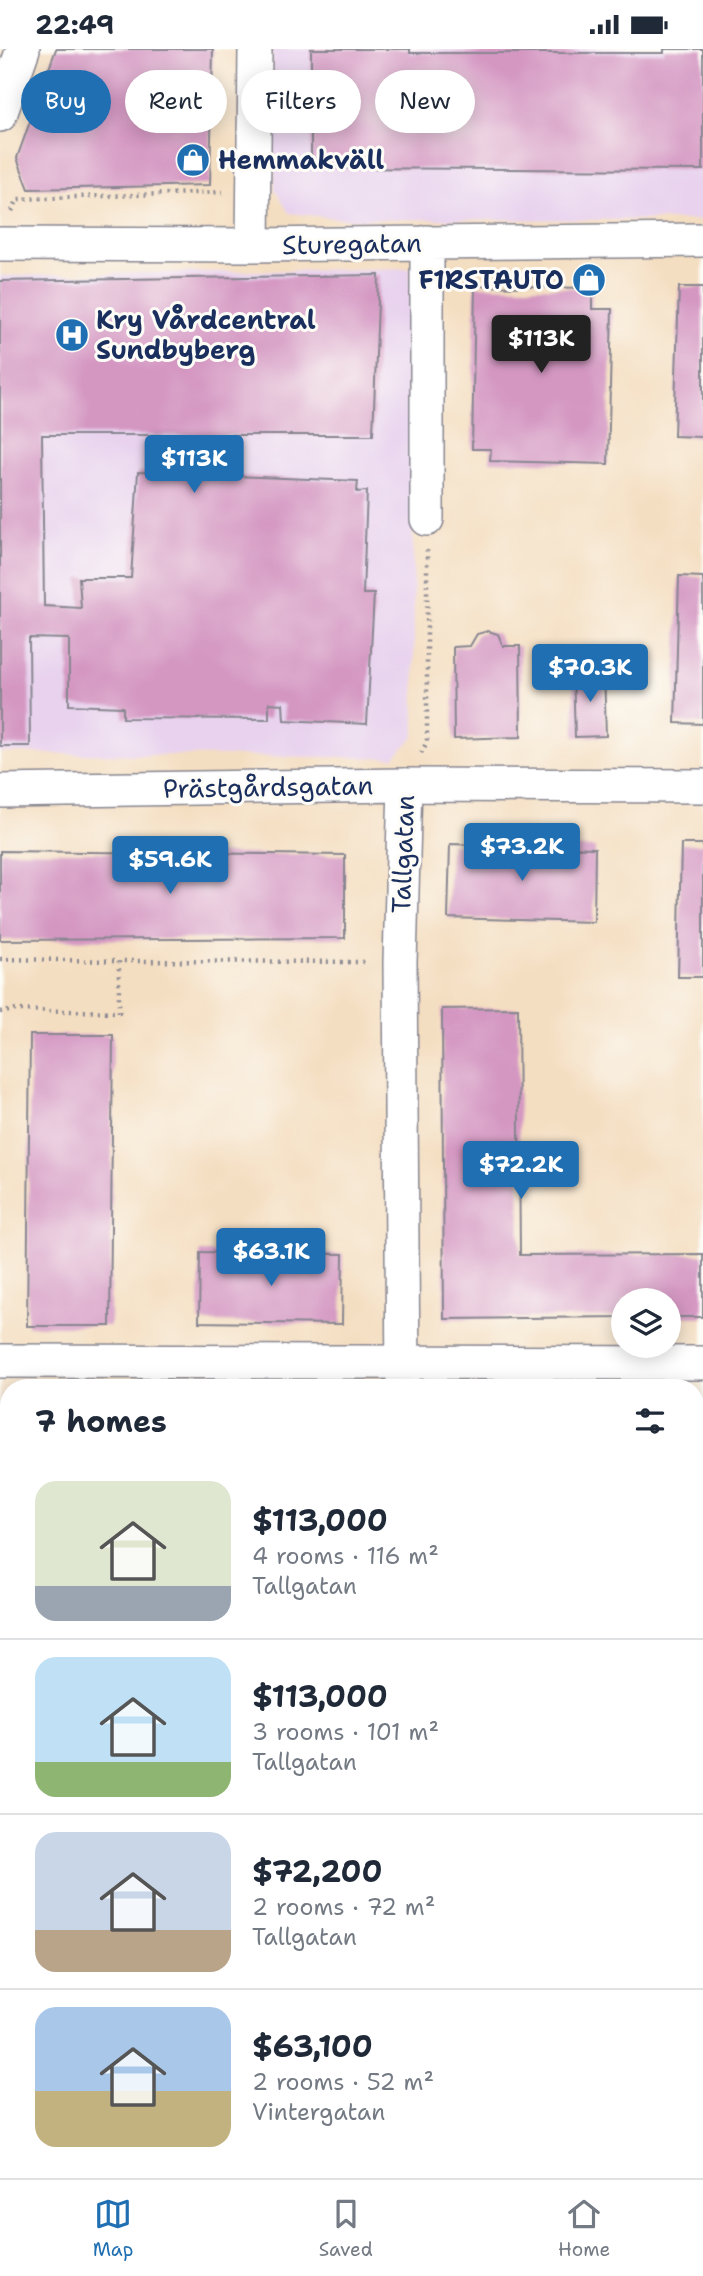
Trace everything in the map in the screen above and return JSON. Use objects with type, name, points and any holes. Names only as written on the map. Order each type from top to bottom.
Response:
[{"type":"street","points":[[0,62],[5,49]]},
{"type":"street","points":[[0,115],[23,49]]},
{"type":"street","points":[[253,245],[255,49]]},
{"type":"street","name":"Sturegatan","points":[[0,244],[253,245],[703,240]]},
{"type":"street","points":[[427,242],[427,519]]},
{"type":"street","name":"Prästgårdsgatan","points":[[0,790],[405,785],[703,786]]},
{"type":"street","name":"Tallgatan","points":[[403,1376],[400,962],[405,785]]},
{"type":"street","points":[[0,1361],[403,1376],[703,1363]]},
{"type":"path","points":[[18,199],[231,192]]},
{"type":"path","name":"Tallgatan","points":[[405,785],[427,742],[427,519]]},
{"type":"path","points":[[0,959],[400,962]]},
{"type":"path","points":[[0,1012],[119,1012],[119,961]]},
{"type":"shaded area","points":[[272,49],[703,49],[703,220],[346,219],[289,213],[275,189],[274,133],[361,133],[361,70],[272,70]]},
{"type":"shaded area","points":[[410,268],[415,736],[394,758],[0,753],[0,276]]},
{"type":"building","points":[[56,49],[213,49],[213,70],[125,70],[125,133],[211,133],[210,185],[29,189],[17,158],[26,133],[111,133],[111,70],[48,70]]},
{"type":"building","points":[[311,49],[410,49],[410,53],[664,53],[664,49],[703,49],[703,170],[311,168],[311,133],[361,133],[361,70],[311,70]]},
{"type":"building","points":[[379,275],[373,435],[42,435],[44,606],[81,608],[79,578],[131,578],[138,472],[358,481],[357,492],[367,491],[363,594],[374,594],[367,724],[284,720],[283,704],[269,703],[269,719],[123,718],[123,707],[69,705],[69,639],[29,638],[30,746],[0,746],[0,281]]},
{"type":"building","points":[[475,286],[592,288],[592,309],[612,309],[608,464],[490,461],[491,449],[472,449]]},
{"type":"building","points":[[679,287],[703,287],[703,437],[674,436]]},
{"type":"building","points":[[679,576],[703,577],[703,724],[675,723]]},
{"type":"building","points":[[488,631],[498,634],[503,646],[520,646],[521,737],[454,739],[453,647],[470,646],[477,634]]},
{"type":"building","points":[[604,671],[606,736],[575,737],[573,672]]},
{"type":"building","points":[[450,844],[595,848],[594,922],[448,918]]},
{"type":"building","points":[[681,844],[703,844],[703,977],[678,977]]},
{"type":"building","points":[[0,851],[345,855],[345,938],[0,940]]},
{"type":"building","points":[[518,1008],[520,1255],[703,1254],[703,1317],[681,1317],[681,1288],[611,1288],[611,1317],[444,1319],[442,1009]]},
{"type":"building","points":[[30,1035],[113,1035],[110,1326],[27,1326]]},
{"type":"building","points":[[200,1252],[343,1254],[342,1324],[199,1322]]},
{"type":"place","name":"Hemmakväll","points":[[193,160]]},
{"type":"place","name":"F1RSTAUTO","points":[[589,280]]},
{"type":"place","name":"Kry Vårdcentral Sundbyberg","points":[[72,335]]}]
